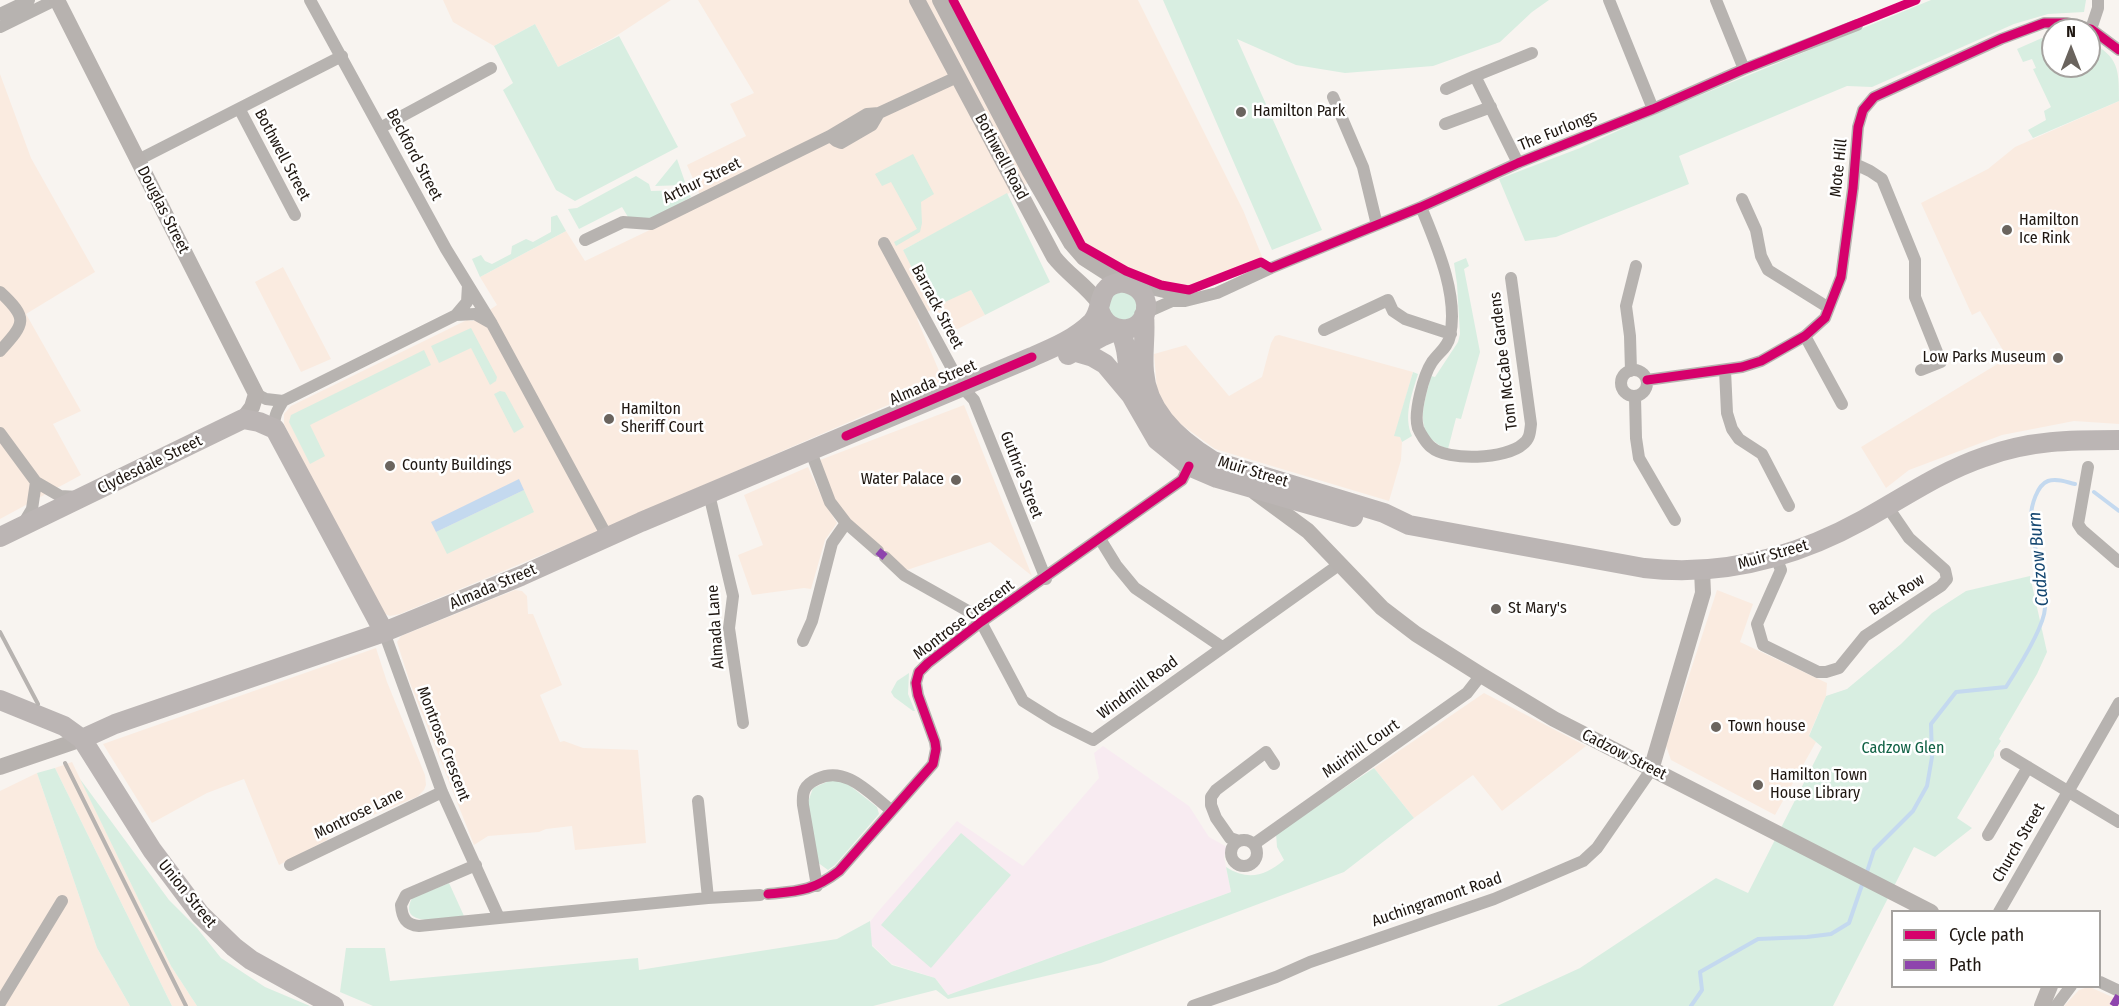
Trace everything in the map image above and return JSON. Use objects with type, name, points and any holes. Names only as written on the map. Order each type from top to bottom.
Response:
[{"type":"main road","name":"Douglas Street","points":[[56,0],[256,394]]},
{"type":"main road","name":"Bothwell Road","points":[[917,0],[1054,257],[1066,272],[1089,290],[1099,306]]},
{"type":"main road","name":"Bothwell Road","points":[[940,0],[1030,172],[1071,243],[1077,252],[1089,262],[1126,283]]},
{"type":"main road","points":[[1126,283],[1141,291],[1144,297],[1145,314],[1134,327],[1119,330],[1103,320],[1099,306],[1107,288],[1114,284],[1126,283]]},
{"type":"main road","name":"Almada Street","points":[[82,739],[115,724],[384,632],[811,452],[1070,339],[1092,322],[1099,306]]},
{"type":"main road","name":"Muir Street","points":[[1145,314],[1143,370],[1147,389],[1158,412],[1173,431],[1192,447],[1222,464],[1387,526],[1409,525],[1656,570],[1702,570],[1731,567],[1776,557],[1841,531],[1949,471],[1998,452],[2048,441],[2119,440]]},
{"type":"main road","name":"Almada Street","points":[[962,387],[982,390],[1076,352],[1102,336],[1119,330]]},
{"type":"main road","name":"Muir Street","points":[[1119,330],[1127,346],[1131,395]]},
{"type":"main road","name":"Muir Street","points":[[1076,352],[1105,363],[1131,395],[1157,440],[1189,466],[1217,478],[1320,500]]},
{"type":"main road","points":[[256,394],[252,407],[243,419],[259,422],[275,429],[384,632]]},
{"type":"main road","name":"Clydesdale Street","points":[[0,537],[243,419]]},
{"type":"main road","name":"Muir Street","points":[[1244,485],[1302,526],[1340,564]]},
{"type":"main road","name":"Cadzow Street","points":[[1340,564],[1382,608],[1416,634],[1554,719],[1927,910]]},
{"type":"main road","points":[[1651,770],[1703,593],[1702,570]]},
{"type":"main road","points":[[0,700],[64,726],[82,739]]},
{"type":"main road","points":[[0,767],[82,739]]},
{"type":"main road","name":"Union Street","points":[[82,739],[152,850],[200,914],[251,960],[334,1006]]},
{"type":"main road","points":[[2042,1006],[2050,988]]},
{"type":"street","points":[[0,14],[29,0]]},
{"type":"street","points":[[0,27],[56,0]]},
{"type":"street","name":"Beckford Street","points":[[310,0],[446,249],[492,324],[608,538]]},
{"type":"street","points":[[1609,0],[1653,108]]},
{"type":"street","points":[[1716,0],[1744,69]]},
{"type":"street","points":[[2095,18],[2098,0]]},
{"type":"street","name":"Mote Hill","points":[[1647,380],[1725,370],[1761,361],[1805,336],[1825,318],[1841,277],[1860,118],[1867,104],[1874,97],[2001,39],[2041,24]]},
{"type":"street","name":"The Furlongs","points":[[1145,314],[1172,301],[1217,294],[1271,268],[1421,207],[1518,162],[1857,25]]},
{"type":"street","name":"Mote Hill","points":[[2101,36],[2119,50]]},
{"type":"street","points":[[1446,89],[1532,53]]},
{"type":"street","name":"Bothwell Street","points":[[138,160],[342,57]]},
{"type":"street","points":[[380,128],[491,68]]},
{"type":"street","name":"The Furlongs","points":[[1475,76],[1518,162]]},
{"type":"street","name":"Arthur Street","points":[[585,240],[623,222],[651,224],[830,136],[841,143],[872,125],[879,113],[957,77]]},
{"type":"street","points":[[1333,97],[1363,167],[1377,225]]},
{"type":"street","points":[[1445,124],[1491,107]]},
{"type":"street","name":"Bothwell Street","points":[[240,110],[295,215]]},
{"type":"street","points":[[1855,165],[1882,179],[1915,260],[1915,297],[1941,362],[1921,370]]},
{"type":"street","points":[[1742,199],[1756,230],[1761,256],[1768,270],[1829,308]]},
{"type":"street","points":[[1324,330],[1388,300],[1393,312],[1406,319],[1451,334],[1450,304],[1443,261],[1421,207]]},
{"type":"street","name":"Barrack Street","points":[[884,243],[962,387]]},
{"type":"street","points":[[1631,371],[1626,306],[1635,266]]},
{"type":"street","name":"Tom McCabe Gardens","points":[[1451,334],[1448,344],[1432,362],[1425,376],[1417,418],[1418,428],[1423,436],[1431,447],[1445,454],[1460,457],[1501,453],[1524,444],[1530,436],[1531,424],[1511,278]]},
{"type":"street","name":"The Furlongs","points":[[1126,283],[1195,299]]},
{"type":"street","points":[[275,429],[276,411],[283,401],[456,315],[467,302],[468,285]]},
{"type":"street","points":[[0,292],[17,309],[21,320],[20,329],[0,351]]},
{"type":"street","points":[[456,315],[475,314],[492,324]]},
{"type":"street","points":[[1805,336],[1842,404]]},
{"type":"street","points":[[1725,370],[1727,413],[1732,429],[1739,439],[1762,454],[1790,506]]},
{"type":"street","points":[[1631,371],[1641,372],[1647,380],[1644,392],[1635,397],[1624,392],[1620,384],[1622,376],[1631,371]]},
{"type":"street","name":"Guthrie Street","points":[[962,387],[974,400],[1046,579]]},
{"type":"street","points":[[256,394],[266,399],[283,401]]},
{"type":"street","points":[[1635,397],[1639,458],[1675,520]]},
{"type":"street","points":[[0,433],[36,482],[60,496],[84,497]]},
{"type":"street","points":[[811,452],[831,502],[846,523],[904,575],[968,611],[981,622]]},
{"type":"street","name":"Montrose Crescent","points":[[476,866],[406,895],[401,905],[404,920],[411,925],[419,926],[708,898],[764,895],[803,891],[817,886],[839,871],[933,764],[936,756],[935,742],[916,683],[920,672],[928,663],[981,622],[1046,579],[1182,480],[1189,466]]},
{"type":"street","points":[[2088,467],[2078,519],[2082,530],[2117,560]]},
{"type":"street","points":[[20,528],[32,509],[36,482]]},
{"type":"street","name":"Almada Lane","points":[[709,494],[733,596],[729,628],[743,723]]},
{"type":"street","name":"Back Row","points":[[1776,557],[1781,570],[1756,627],[1764,647],[1821,672],[1839,668],[1865,636],[1946,582],[1945,570],[1910,538],[1887,506]]},
{"type":"street","points":[[803,641],[812,621],[832,543],[846,523]]},
{"type":"street","points":[[1100,539],[1116,565],[1136,588],[1222,647]]},
{"type":"street","name":"Windmill Road","points":[[981,622],[1023,701],[1055,721],[1093,740],[1340,564]]},
{"type":"street","name":"Montrose Crescent","points":[[384,632],[442,792],[499,918]]},
{"type":"street","name":"Muirhill Court","points":[[1254,844],[1452,705],[1467,693],[1481,675]]},
{"type":"street","name":"Church Street","points":[[2000,910],[2119,703]]},
{"type":"street","points":[[1239,841],[1233,845],[1231,853],[1233,861],[1240,866],[1249,866],[1255,860],[1257,852],[1254,844],[1247,840],[1239,841],[1230,838],[1216,818],[1211,805],[1211,797],[1216,790],[1266,753],[1274,764]]},
{"type":"street","points":[[2006,754],[2119,822]]},
{"type":"street","points":[[1988,835],[2028,767]]},
{"type":"street","name":"Auchingramont Road","points":[[1193,1006],[1276,977],[1310,962],[1494,899],[1583,861],[1597,848],[1651,770]]},
{"type":"street","points":[[817,886],[803,806],[802,794],[806,786],[827,774],[839,774],[851,779],[891,810]]},
{"type":"street","name":"Montrose Lane","points":[[290,865],[442,792]]},
{"type":"street","points":[[698,801],[708,898]]},
{"type":"street","points":[[0,1003],[3,988],[62,901]]},
{"type":"street","points":[[2101,982],[2119,991]]},
{"type":"street","points":[[2056,1006],[2070,988]]},
{"type":"shaded area","points":[[443,0],[671,0],[613,38],[558,67],[535,24],[494,46],[453,22]]},
{"type":"shaded area","points":[[698,0],[1138,0],[1243,210],[1263,259],[1189,290],[1161,285],[1126,271],[1082,246],[1041,176],[903,250],[971,290],[985,315],[948,334],[932,309],[917,319],[942,378],[941,382],[580,539],[400,614],[390,616],[385,614],[378,607],[284,424],[284,414],[291,406],[467,320],[473,321],[497,305],[480,277],[566,231],[585,261],[704,204],[687,165],[746,136],[730,104],[754,93]]},
{"type":"shaded area","points":[[0,74],[31,158],[95,272],[26,314],[81,411],[53,424],[81,475],[0,519]]},
{"type":"shaded area","points":[[2119,101],[2119,424],[2074,421],[2002,435],[1909,470],[1886,488],[1861,447],[2004,360],[2004,352],[1980,311],[1972,315],[1921,203],[1988,169],[2015,147]]},
{"type":"shaded area","points":[[283,267],[331,359],[301,372],[255,282]]},
{"type":"shaded area","points":[[1279,335],[1413,372],[1395,435],[1400,437],[1402,442],[1401,460],[1389,501],[1215,449],[1172,418],[1157,390],[1154,354],[1186,345],[1229,396],[1262,377],[1271,343],[1275,336]]},
{"type":"shaded area","points":[[964,405],[1032,576],[990,542],[907,570],[849,522],[832,497],[820,460]]},
{"type":"shaded area","points":[[808,467],[824,502],[837,523],[825,540],[811,589],[752,595],[738,555],[763,545],[744,495]]},
{"type":"shaded area","points":[[515,590],[522,591],[527,596],[528,614],[533,614],[562,685],[540,695],[560,742],[564,741],[583,748],[638,750],[646,843],[575,850],[572,826],[539,832],[488,836],[474,845],[410,683],[397,642],[401,636]]},
{"type":"shaded area","points":[[1717,590],[1753,604],[1740,642],[1827,683],[1826,696],[1809,735],[1816,742],[1775,815],[1671,760],[1666,746]]},
{"type":"shaded area","points":[[376,648],[387,682],[425,775],[424,790],[417,797],[329,833],[327,840],[279,865],[244,779],[207,793],[152,823],[103,744]]},
{"type":"shaded area","points":[[1484,693],[1586,746],[1502,811],[1473,775],[1414,818],[1374,768]]},
{"type":"shaded area","points":[[1103,746],[1189,806],[1209,837],[1227,847],[1224,857],[1231,892],[948,995],[935,978],[892,964],[872,945],[869,934],[870,922],[957,821],[1023,866],[1099,778],[1094,753]]},
{"type":"shaded area","points":[[72,762],[171,966],[197,1006],[172,1006],[55,768]]},
{"type":"shaded area","points":[[37,773],[97,948],[130,1006],[0,1006],[0,791]]},
{"type":"shaded area","points":[[2092,988],[2119,1000],[2119,1006],[2064,1006],[2079,990]]},
{"type":"green space","name":"Hamilton Park","points":[[1163,0],[1549,0],[1532,12],[1500,42],[1433,66],[1345,73],[1296,65],[1237,39],[1322,230],[1272,250]]},
{"type":"green space","points":[[1931,0],[2086,0],[2084,12],[2048,14],[2014,24],[1872,87],[1847,86],[1679,156],[1689,184],[1556,237],[1525,241],[1499,179],[1580,148],[1657,113]]},
{"type":"green space","points":[[535,24],[558,67],[619,36],[678,147],[575,201],[556,190],[503,90],[513,83],[494,46]]},
{"type":"green space","points":[[2041,38],[2041,78],[2101,78],[2101,49],[2115,65],[2119,80],[2119,101],[2033,138],[2028,130],[2046,120],[2044,111],[2051,107],[2033,69],[2036,68],[2032,59],[2023,62],[2017,49]]},
{"type":"green space","points":[[913,154],[934,194],[921,202],[920,232],[896,246],[894,242],[917,229],[891,182],[882,186],[875,174]]},
{"type":"green space","points":[[677,159],[686,185],[655,186]]},
{"type":"green space","points":[[636,176],[649,184],[651,191],[687,190],[691,197],[650,220],[628,217],[622,207],[579,229],[568,209],[577,208]]},
{"type":"green space","points":[[1007,193],[1050,282],[985,315],[971,290],[932,308],[903,250]]},
{"type":"green space","points":[[557,215],[566,231],[480,277],[472,259],[481,255],[485,261],[492,264],[511,254],[512,246],[526,239],[533,242],[551,232],[551,217]]},
{"type":"green space","points":[[1466,258],[1469,266],[1464,269],[1480,352],[1461,419],[1456,418],[1448,449],[1436,443],[1429,436],[1423,418],[1431,376],[1435,377],[1458,342],[1460,334],[1454,263]]},
{"type":"green space","points":[[1123,292],[1133,296],[1137,306],[1133,316],[1123,320],[1113,316],[1109,306],[1113,296]]},
{"type":"green space","points":[[471,328],[497,377],[496,381],[490,385],[471,348],[439,363],[431,346]]},
{"type":"green space","points":[[424,350],[431,365],[310,425],[325,456],[310,464],[289,422],[291,415]]},
{"type":"green space","points":[[1413,372],[1418,374],[1408,413],[1412,436],[1402,442],[1400,437],[1394,436]]},
{"type":"green space","points":[[500,391],[505,392],[524,427],[514,433],[494,394]]},
{"type":"green space","points":[[524,490],[534,512],[447,554],[436,532]]},
{"type":"green space","name":"Cadzow Glen","points":[[2030,576],[2047,652],[2037,674],[1999,739],[2001,741],[1994,756],[1957,818],[1972,828],[1935,857],[1914,847],[1833,1006],[1497,1006],[1580,968],[1716,878],[1748,893],[1822,747],[1809,736],[1826,696],[1847,689],[1901,644],[1932,613],[1966,591]]},
{"type":"green space","points":[[909,673],[908,694],[915,711],[894,697],[891,692],[897,681]]},
{"type":"green space","points":[[55,768],[172,1006],[130,1006],[97,948],[37,773]]},
{"type":"green space","points":[[1374,768],[1414,818],[1344,872],[1101,963],[948,999],[936,990],[873,1006],[373,1006],[340,992],[346,948],[385,948],[390,981],[638,958],[639,970],[837,939],[870,921],[872,946],[892,965],[935,978],[948,995],[1231,892],[1226,867],[1249,875],[1270,870],[1284,860],[1277,847],[1276,833]]},
{"type":"green space","points":[[80,779],[169,900],[197,928],[221,958],[265,987],[310,1006],[197,1006],[171,966]]},
{"type":"green space","points":[[831,780],[844,781],[877,807],[879,814],[835,865],[828,870],[817,862],[808,802],[813,788]]},
{"type":"green space","points":[[961,833],[1011,875],[931,968],[881,925]]},
{"type":"green space","points":[[449,883],[464,916],[426,920],[411,915],[409,908],[412,898]]},
{"type":"water","points":[[519,479],[524,490],[436,532],[431,522]]},
{"type":"waterway","name":"Cadzow Burn","points":[[1866,875],[1874,850],[1913,811],[1927,786],[1932,757],[1931,724],[1956,692],[2006,687],[2029,648],[2040,626],[2045,608],[2044,585],[2033,540],[2031,512],[2033,502],[2038,491],[2048,481],[2058,480],[2075,484]]},
{"type":"waterway","name":"Cadzow Burn","points":[[2094,492],[2119,511]]},
{"type":"waterway","name":"Cadzow Burn","points":[[1691,1006],[1702,990],[1700,972],[1758,939],[1831,934],[1849,923],[1863,882]]},
{"type":"railway","points":[[0,632],[38,704]]},
{"type":"railway","points":[[65,763],[186,1006]]},
{"type":"marked path","points":[[878,551],[885,557]]},
{"type":"marked path","points":[[2113,1006],[2119,996]]},
{"type":"cycle path","points":[[953,0],[1082,246],[1126,271],[1161,285],[1189,290],[1261,262],[1271,268],[1421,207],[1518,163],[1653,109],[1744,69],[1916,0]]},
{"type":"cycle path","points":[[1647,380],[1742,367],[1761,361],[1805,336],[1825,318],[1841,277],[1853,188],[1858,127],[1863,110],[1874,97],[2001,39],[2044,23],[2067,23],[2091,29],[2119,50]]},
{"type":"cycle path","points":[[846,436],[1032,357]]},
{"type":"cycle path","points":[[768,894],[805,889],[821,883],[839,871],[933,764],[935,742],[918,695],[916,683],[919,672],[981,622],[1182,480],[1189,466]]},
{"type":"place","name":"Hamilton Park","points":[[1241,112]]},
{"type":"place","name":"Hamilton Ice Rink","points":[[2007,230]]},
{"type":"place","name":"Low Parks Museum","points":[[2058,358]]},
{"type":"place","name":"Hamilton Sheriff Court","points":[[609,419]]},
{"type":"place","name":"County Buildings","points":[[390,466]]},
{"type":"place","name":"Water Palace","points":[[956,480]]},
{"type":"place","name":"St Mary's","points":[[1496,609]]},
{"type":"place","name":"Town house","points":[[1716,727]]},
{"type":"place","name":"Hamilton Town House Library","points":[[1758,785]]}]
